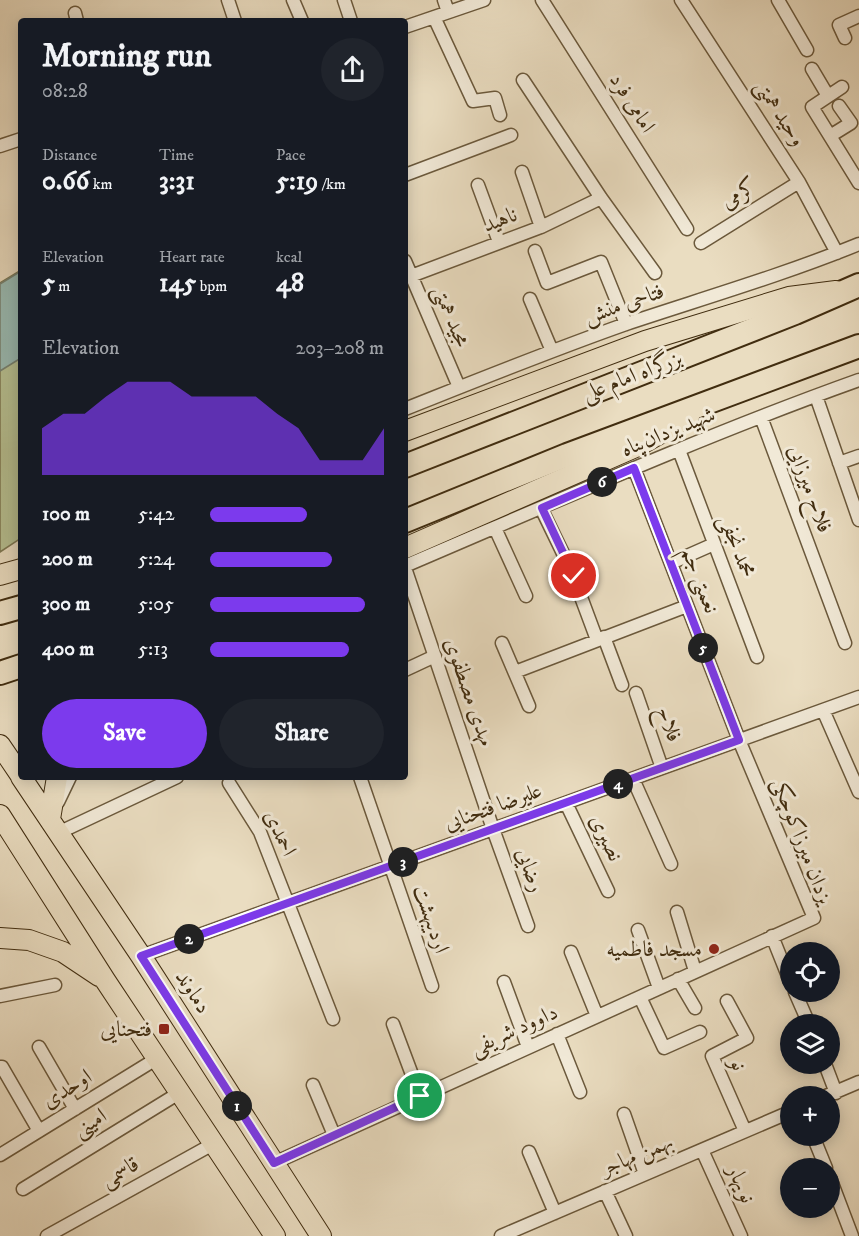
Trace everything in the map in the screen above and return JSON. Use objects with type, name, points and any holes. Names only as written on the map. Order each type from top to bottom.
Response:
[{"type":"highway","name":"بزرگراه امام علی","points":[[408,465],[855,287]]},
{"type":"highway","points":[[408,520],[567,455],[859,346]]},
{"type":"highway","points":[[0,613],[18,608]]},
{"type":"highway","points":[[0,673],[18,667]]},
{"type":"main road","points":[[408,430],[645,341],[789,297],[855,287]]},
{"type":"main road","points":[[408,547],[640,445],[728,395]]},
{"type":"main road","points":[[0,575],[18,570]]},
{"type":"main road","name":"دماوند","points":[[0,745],[18,772]]},
{"type":"main road","name":"دماوند","points":[[23,780],[141,956],[321,1236]]},
{"type":"main road","points":[[54,826],[57,780]]},
{"type":"main road","points":[[0,815],[156,1059],[275,1236]]},
{"type":"main road","points":[[0,938],[29,940],[63,952],[105,980]]},
{"type":"street","points":[[228,0],[234,18]]},
{"type":"street","points":[[293,0],[301,18]]},
{"type":"street","points":[[344,0],[350,18]]},
{"type":"street","points":[[408,26],[434,17],[446,6],[484,0]]},
{"type":"street","name":"امامی فرد","points":[[542,0],[687,229]]},
{"type":"street","name":"وحید همتی","points":[[681,0],[799,182],[837,253]]},
{"type":"street","points":[[778,0],[807,50]]},
{"type":"street","points":[[845,38],[838,25],[859,16]]},
{"type":"street","points":[[434,17],[473,101],[495,98],[500,115]]},
{"type":"street","points":[[812,69],[828,96]]},
{"type":"street","points":[[524,80],[601,198],[655,273]]},
{"type":"street","points":[[842,87],[812,107],[859,183]]},
{"type":"street","points":[[830,136],[851,123],[839,106]]},
{"type":"street","points":[[408,174],[511,135]]},
{"type":"street","points":[[0,146],[18,140]]},
{"type":"street","points":[[846,161],[859,156]]},
{"type":"street","points":[[522,172],[541,227]]},
{"type":"street","name":"کرمی","points":[[700,243],[799,182]]},
{"type":"street","points":[[478,186],[499,242]]},
{"type":"street","name":"ناهید","points":[[411,276],[541,227],[601,198]]},
{"type":"street","name":"فتاحی منش","points":[[408,408],[626,324],[763,281],[859,244]]},
{"type":"street","points":[[535,251],[548,283],[601,262],[626,324]]},
{"type":"street","name":"مجید همتی","points":[[408,268],[459,387]]},
{"type":"street","points":[[530,299],[552,351]]},
{"type":"street","name":"شهید یزدان‌پناه","points":[[408,566],[634,468],[859,381]]},
{"type":"street","points":[[816,396],[859,520]]},
{"type":"street","name":"فلاح میرزایی","points":[[761,417],[845,643]]},
{"type":"street","name":"محمد نجفی","points":[[679,450],[757,657]]},
{"type":"street","points":[[839,463],[859,456]]},
{"type":"street","name":"نعمتی جم","points":[[634,468],[739,740]]},
{"type":"street","points":[[542,508],[574,576]]},
{"type":"street","points":[[495,528],[526,596]]},
{"type":"street","points":[[671,563],[714,544]]},
{"type":"street","name":"مهدی مصطفوی","points":[[408,576],[493,829]]},
{"type":"street","points":[[578,589],[622,685]]},
{"type":"street","points":[[515,672],[687,606]]},
{"type":"street","points":[[502,643],[529,706]]},
{"type":"street","points":[[408,669],[435,656]]},
{"type":"street","name":"فلاح","points":[[636,693],[663,768]]},
{"type":"street","name":"علیرضا فتحنایی","points":[[141,956],[859,697]]},
{"type":"street","points":[[823,710],[859,792]]},
{"type":"street","name":"یزدان میرزاکوچکی","points":[[739,740],[814,918],[772,936]]},
{"type":"street","points":[[633,779],[671,864]]},
{"type":"street","points":[[54,826],[69,780]]},
{"type":"street","points":[[54,826],[169,780]]},
{"type":"street","name":"اردیبهشت","points":[[361,780],[432,986]]},
{"type":"street","name":"احمدی","points":[[229,783],[260,832],[333,1019]]},
{"type":"street","name":"نصیری","points":[[566,803],[608,891]]},
{"type":"street","name":"رضایی","points":[[493,829],[528,926]]},
{"type":"street","points":[[677,912],[695,971]]},
{"type":"street","points":[[638,930],[659,988]]},
{"type":"street","points":[[772,936],[780,956]]},
{"type":"street","name":"داوود شریفی","points":[[274,1163],[772,936]]},
{"type":"street","points":[[571,952],[597,1016]]},
{"type":"street","points":[[678,979],[695,1008]]},
{"type":"street","points":[[504,982],[528,1047]]},
{"type":"street","points":[[0,996],[55,985]]},
{"type":"street","points":[[640,997],[664,1048],[700,1032]]},
{"type":"street","name":"نو","points":[[727,1001],[747,1038],[712,1056],[745,1131]]},
{"type":"street","points":[[393,1024],[420,1096]]},
{"type":"street","points":[[557,1034],[580,1092]]},
{"type":"street","points":[[39,1047],[75,1109]]},
{"type":"street","name":"اوحدی","points":[[0,1155],[156,1059]]},
{"type":"street","points":[[0,1067],[39,1131]]},
{"type":"street","points":[[840,1090],[859,1083]]},
{"type":"street","points":[[313,1085],[334,1136]]},
{"type":"street","name":"امینی","points":[[23,1189],[179,1093]]},
{"type":"street","points":[[624,1114],[645,1174]]},
{"type":"street","name":"بهمن مهاجر","points":[[508,1235],[780,1116]]},
{"type":"street","name":"قاسمی","points":[[47,1236],[213,1144]]},
{"type":"street","name":"نویهار","points":[[702,1150],[741,1236]]},
{"type":"street","points":[[529,1152],[555,1213]]},
{"type":"street","points":[[605,1191],[626,1236]]},
{"type":"street","points":[[840,1204],[852,1236]]},
{"type":"green space","points":[[18,272],[18,540],[0,552],[0,283]]},
{"type":"water","points":[[18,273],[18,360],[0,371],[0,284]]},
{"type":"place","name":"مسجد فاطمیه","points":[[714,949]]},
{"type":"place","name":"فتحنایی","points":[[164,1029]]},
{"type":"route","points":[[420,1096],[274,1163],[141,956],[739,740],[634,468],[542,508],[574,576]]}]
